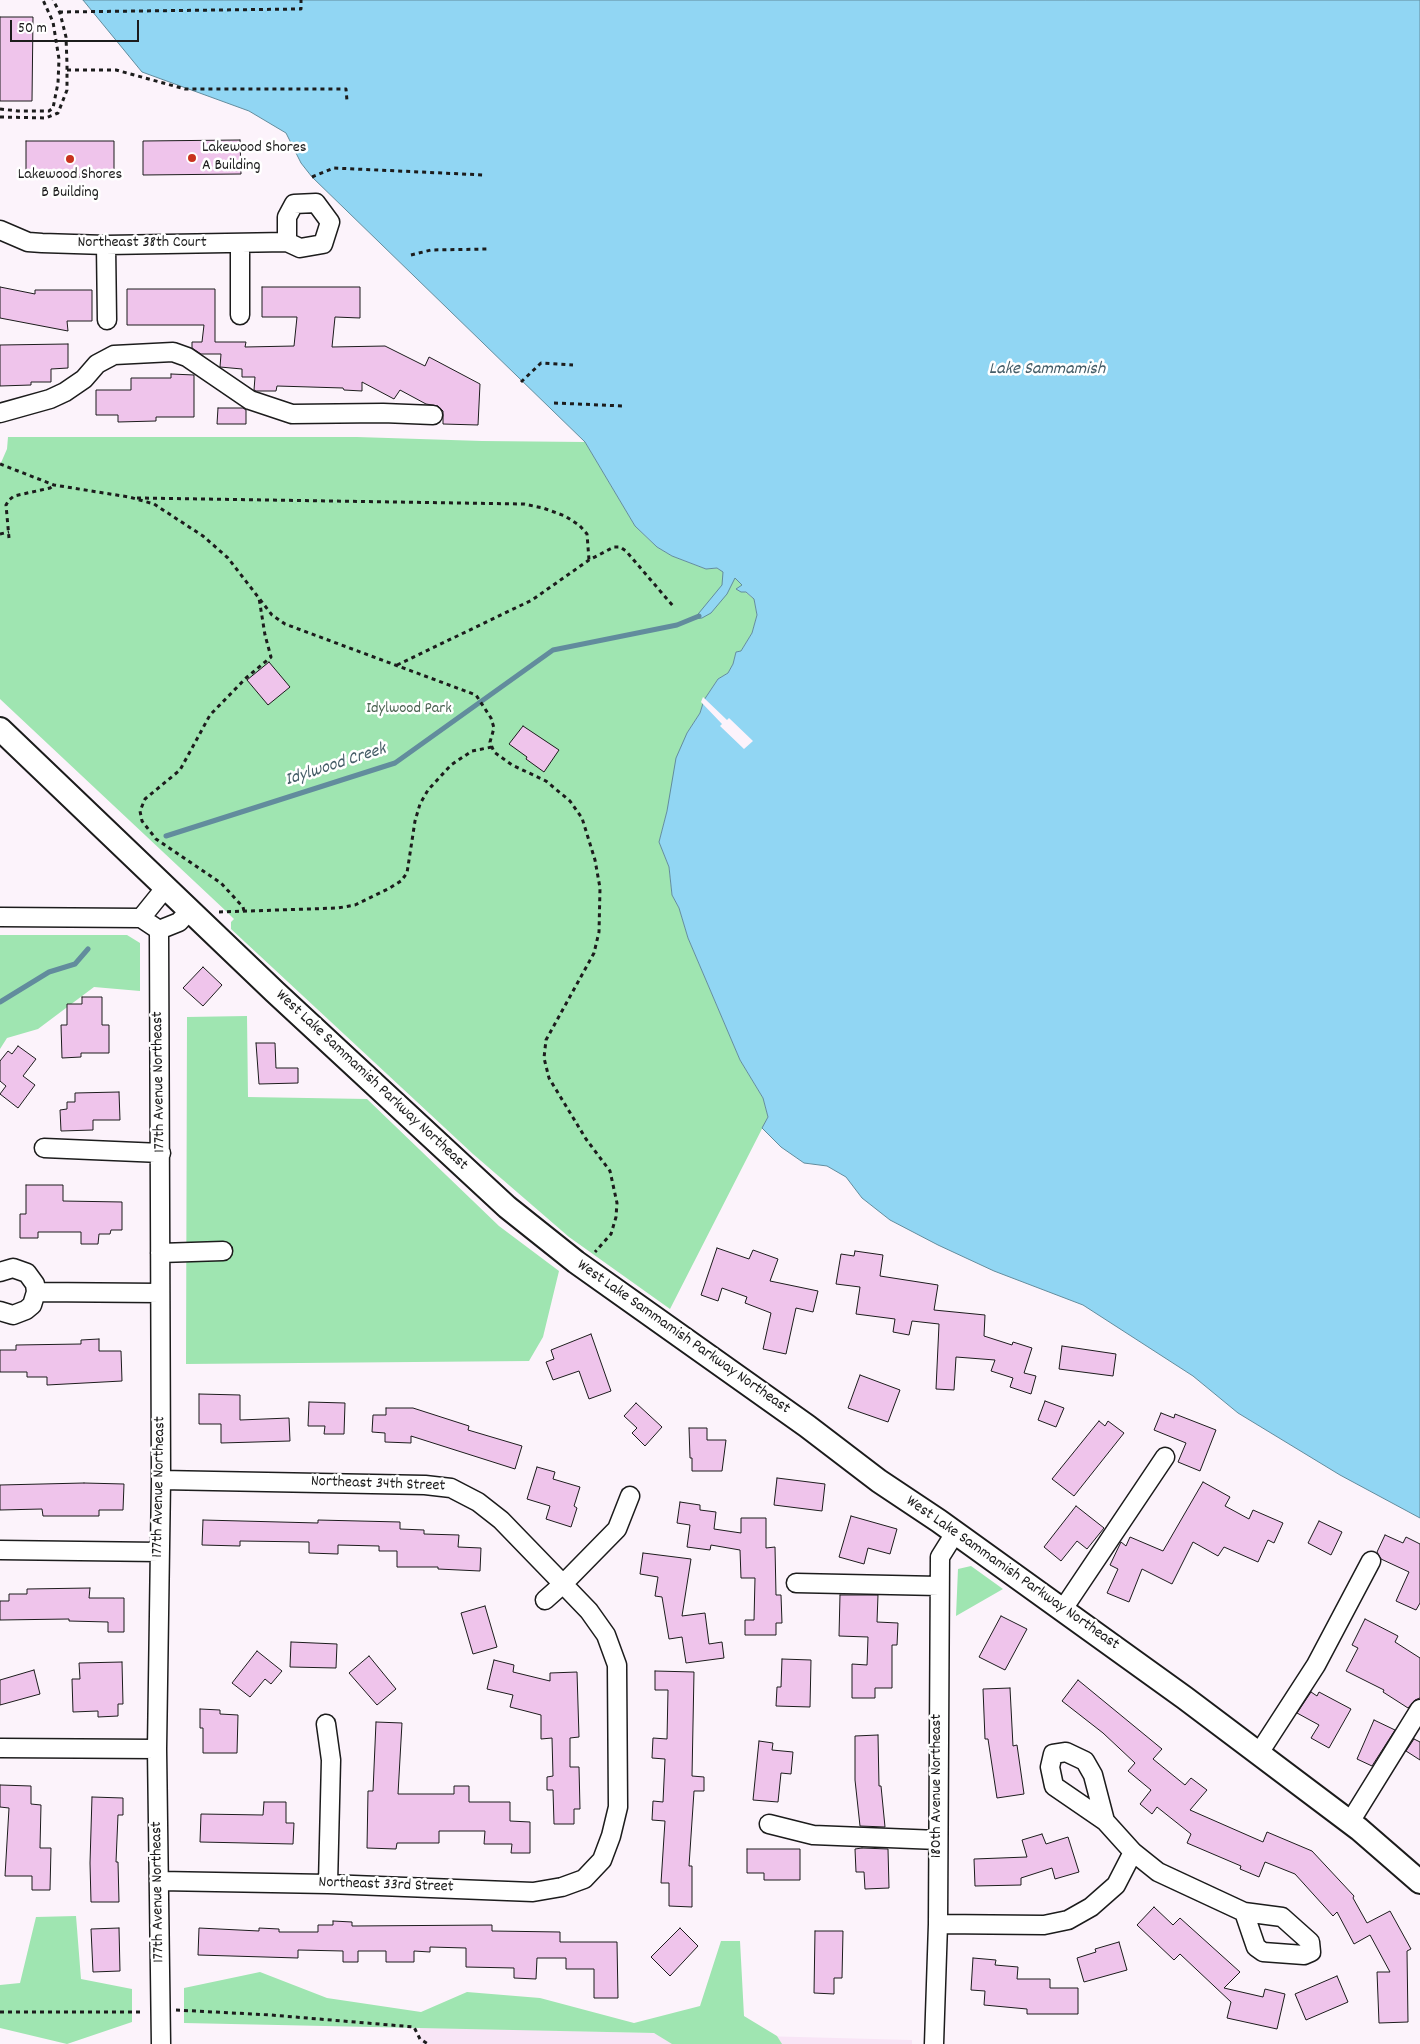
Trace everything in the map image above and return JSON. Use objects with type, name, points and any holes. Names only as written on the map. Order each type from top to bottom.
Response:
[{"type":"main road","name":"West Lake Sammamish Parkway Northeast","points":[[0,729],[274,992],[507,1207],[582,1267],[807,1426],[879,1481],[1063,1609],[1259,1753],[1350,1822],[1420,1882]]},
{"type":"street","name":"Northeast 38th Court","points":[[0,230],[28,242],[106,245],[287,242]]},
{"type":"street","points":[[240,243],[240,315]]},
{"type":"street","points":[[106,245],[107,320]]},
{"type":"street","points":[[0,413],[50,400],[84,379],[97,364],[114,355],[172,352],[187,357],[250,400],[292,414],[383,413],[433,415]]},
{"type":"street","points":[[141,918],[166,888]]},
{"type":"street","points":[[0,917],[141,918],[159,930],[179,922],[190,910]]},
{"type":"street","name":"177th Avenue Northeast","points":[[159,930],[162,1480],[159,1552],[157,1749],[161,2044]]},
{"type":"street","points":[[44,1148],[161,1153]]},
{"type":"street","points":[[160,1252],[223,1251]]},
{"type":"street","points":[[0,1272],[13,1268],[20,1269],[32,1278],[36,1292],[32,1305],[26,1310],[13,1315],[0,1311]]},
{"type":"street","points":[[36,1292],[160,1293]]},
{"type":"street","points":[[1063,1609],[1165,1457]]},
{"type":"street","name":"Northeast 34th Street","points":[[162,1480],[425,1485],[451,1488],[478,1502],[501,1520],[589,1611],[606,1635],[617,1666],[618,1807],[611,1836],[602,1860]]},
{"type":"street","points":[[545,1600],[617,1529],[630,1496]]},
{"type":"street","name":"180th Avenue Northeast","points":[[934,2044],[938,1924],[940,1557],[955,1533]]},
{"type":"street","points":[[0,1550],[159,1552]]},
{"type":"street","points":[[1259,1753],[1316,1665],[1371,1562]]},
{"type":"street","points":[[796,1583],[939,1586]]},
{"type":"street","points":[[1350,1822],[1420,1709]]},
{"type":"street","points":[[326,1724],[332,1760],[328,1884]]},
{"type":"street","points":[[0,1748],[157,1749]]},
{"type":"street","points":[[1105,1821],[1133,1852],[1158,1872],[1244,1912]]},
{"type":"street","points":[[769,1824],[813,1835],[938,1840]]},
{"type":"street","points":[[938,1924],[1044,1925],[1068,1920],[1091,1907],[1116,1885],[1133,1852]]},
{"type":"street","name":"Northeast 33rd Street","points":[[160,1881],[328,1884],[532,1892],[562,1887],[584,1879],[602,1860]]},
{"type":"path","points":[[0,109],[18,112],[49,112],[53,108],[58,90],[59,59],[53,22],[43,0]]},
{"type":"path","points":[[0,118],[46,118],[58,114],[67,90],[66,37],[59,12],[53,0]]},
{"type":"path","points":[[59,12],[301,9],[300,0]]},
{"type":"path","points":[[67,70],[116,70],[184,89],[346,89],[347,101]]},
{"type":"path","points":[[312,177],[334,168],[484,175]]},
{"type":"path","points":[[411,255],[431,250],[488,249]]},
{"type":"path","points":[[521,382],[541,363],[573,365]]},
{"type":"path","points":[[554,403],[624,406]]},
{"type":"path","points":[[0,464],[54,485],[128,497],[154,504],[203,536],[228,558],[272,615],[285,624],[476,695],[491,718],[494,728],[490,742],[494,752],[512,764],[546,781],[570,801],[582,818],[595,860],[600,888],[600,916],[594,953],[546,1040],[544,1058],[549,1078],[586,1139],[610,1171],[617,1203],[616,1217],[611,1234],[582,1267]]},
{"type":"path","points":[[9,538],[6,506],[9,500],[14,496],[50,488],[54,485]]},
{"type":"path","points":[[128,497],[524,504],[565,516],[579,525],[587,534],[589,560]]},
{"type":"path","points":[[0,516],[7,516]]},
{"type":"path","points":[[0,534],[9,532]]},
{"type":"path","points":[[397,666],[532,600],[589,560],[607,550],[620,547],[626,551],[673,606]]},
{"type":"path","points":[[244,911],[243,907],[221,883],[156,839],[142,821],[140,811],[145,799],[180,770],[210,715],[246,678],[271,657],[259,597]]},
{"type":"path","points":[[214,913],[338,908],[354,905],[372,898],[401,881],[407,873],[409,866],[413,833],[420,804],[428,790],[451,765],[472,751],[492,747]]},
{"type":"path","points":[[176,2010],[414,2026],[420,2039],[428,2044]]},
{"type":"path","points":[[0,2012],[145,2012]]},
{"type":"shaded area","points":[[420,2027],[912,2040],[912,2044],[420,2044]]},
{"type":"green space","name":"Idylwood Park","points":[[8,437],[357,437],[585,442],[635,526],[657,547],[672,556],[706,569],[717,568],[735,577],[741,583],[744,591],[754,599],[757,615],[752,633],[741,651],[736,652],[728,673],[718,679],[704,700],[700,713],[687,733],[659,842],[669,867],[672,895],[679,908],[688,938],[740,1060],[763,1098],[768,1117],[670,1309],[569,1237],[473,1154],[231,929],[231,922],[234,919],[227,912],[0,699],[0,465],[7,449]]},
{"type":"green space","points":[[0,935],[127,935],[140,943],[140,991],[94,987],[38,1029],[7,1038],[0,1049]]},
{"type":"green space","points":[[247,1016],[248,1097],[367,1099],[499,1226],[559,1271],[543,1337],[529,1361],[186,1364],[187,1017]]},
{"type":"green space","points":[[971,1566],[1003,1589],[956,1616],[958,1569]]},
{"type":"green space","points":[[76,1916],[81,1979],[132,1989],[132,2022],[67,2044],[0,2028],[0,1985],[20,1983],[36,1917]]},
{"type":"green space","points":[[721,1941],[740,1941],[744,2016],[777,2036],[782,2044],[672,2044],[654,2033],[184,2023],[184,1988],[260,1972],[327,1998],[421,2012],[467,1992],[540,1998],[634,2023],[700,2006]]},
{"type":"water","name":"Lake Sammamish","points":[[83,0],[1420,0],[1420,1518],[1340,1475],[1238,1413],[1193,1376],[1083,1305],[994,1271],[890,1220],[862,1198],[846,1177],[827,1166],[804,1163],[781,1147],[762,1128],[768,1117],[763,1098],[740,1060],[688,938],[679,908],[672,895],[669,867],[659,842],[667,811],[676,758],[687,733],[700,713],[704,700],[718,679],[728,673],[736,652],[741,651],[752,633],[757,615],[754,599],[746,592],[736,589],[742,585],[735,578],[727,594],[711,613],[702,618],[694,619],[722,585],[723,572],[717,568],[706,569],[672,556],[657,547],[635,526],[585,442],[312,177],[301,163],[286,133],[249,111],[142,72]]},
{"type":"pier","points":[[703,697],[753,741],[744,749],[720,726],[722,724],[701,702]]},
{"type":"building","points":[[0,17],[33,17],[32,101],[0,101]]},
{"type":"building","name":"Lakewood Shores A Building","points":[[240,140],[241,174],[143,175],[143,141]]},
{"type":"building","name":"Lakewood Shores B Building","points":[[26,141],[114,141],[114,177],[26,177]]},
{"type":"building","points":[[0,287],[35,294],[35,290],[92,290],[92,321],[67,321],[68,331],[0,318]]},
{"type":"building","points":[[262,287],[360,287],[360,318],[335,317],[332,347],[385,346],[425,366],[429,357],[480,384],[478,425],[443,424],[443,411],[438,406],[426,404],[400,390],[394,399],[362,382],[362,391],[344,390],[343,388],[277,386],[276,391],[256,391],[254,390],[255,377],[242,377],[242,369],[220,367],[221,354],[201,354],[192,348],[192,342],[202,342],[204,325],[127,325],[127,289],[215,289],[215,342],[246,342],[245,347],[294,346],[297,317],[262,317]]},
{"type":"building","points":[[68,344],[68,368],[51,369],[51,382],[31,382],[31,385],[0,386],[0,345]]},
{"type":"building","points":[[171,374],[194,375],[194,417],[156,417],[156,421],[118,422],[118,415],[96,415],[96,390],[131,390],[131,378],[171,378]]},
{"type":"building","points":[[218,408],[243,408],[246,410],[246,424],[217,424]]},
{"type":"building","points":[[269,662],[290,687],[268,705],[247,680]]},
{"type":"building","points":[[523,726],[559,750],[544,772],[509,744]]},
{"type":"building","points":[[203,967],[222,985],[203,1006],[183,988]]},
{"type":"building","points":[[82,997],[102,997],[102,1025],[109,1025],[109,1053],[81,1053],[81,1057],[62,1058],[61,1025],[67,1025],[67,1004],[82,1004]]},
{"type":"building","points":[[256,1043],[275,1043],[276,1068],[298,1068],[298,1083],[259,1084]]},
{"type":"building","points":[[18,1046],[36,1059],[23,1076],[35,1085],[18,1108],[0,1094],[6,1086],[0,1081],[0,1061],[8,1051],[12,1054]]},
{"type":"building","points":[[119,1092],[120,1120],[93,1120],[93,1130],[61,1131],[60,1110],[67,1109],[67,1102],[75,1102],[75,1093]]},
{"type":"building","points":[[26,1185],[63,1185],[63,1201],[122,1202],[122,1230],[111,1230],[110,1234],[99,1234],[98,1244],[81,1244],[81,1232],[38,1232],[38,1238],[20,1238],[20,1214],[26,1214]]},
{"type":"building","points":[[717,1248],[749,1259],[753,1250],[778,1259],[770,1281],[818,1291],[813,1312],[796,1308],[786,1354],[763,1349],[771,1313],[745,1303],[747,1297],[722,1288],[718,1301],[701,1295]]},
{"type":"building","points":[[855,1251],[883,1255],[880,1276],[938,1285],[934,1310],[985,1315],[984,1336],[1012,1345],[1013,1342],[1032,1348],[1024,1373],[1036,1376],[1031,1394],[1010,1387],[1013,1378],[991,1371],[995,1360],[956,1357],[954,1390],[936,1389],[939,1324],[912,1321],[909,1335],[893,1332],[895,1319],[856,1314],[860,1287],[836,1284],[841,1254],[854,1256]]},
{"type":"building","points":[[591,1334],[611,1391],[589,1399],[579,1371],[553,1380],[546,1362],[554,1359],[551,1350]]},
{"type":"building","points":[[99,1339],[99,1351],[121,1351],[122,1381],[47,1385],[47,1377],[27,1377],[27,1372],[0,1372],[0,1350],[16,1350],[16,1345],[81,1344],[81,1340]]},
{"type":"building","points":[[1062,1346],[1116,1354],[1113,1376],[1059,1369]]},
{"type":"building","points":[[860,1375],[900,1390],[888,1422],[848,1408]]},
{"type":"building","points":[[199,1394],[240,1395],[240,1420],[289,1418],[290,1441],[221,1443],[221,1424],[199,1424]]},
{"type":"building","points":[[1045,1401],[1064,1408],[1056,1427],[1038,1420]]},
{"type":"building","points":[[309,1402],[345,1403],[344,1434],[324,1434],[325,1426],[308,1426]]},
{"type":"building","points":[[636,1403],[662,1427],[645,1446],[632,1433],[637,1428],[624,1416]]},
{"type":"building","points":[[386,1408],[413,1408],[469,1426],[468,1430],[522,1446],[515,1469],[411,1436],[411,1443],[385,1442],[385,1433],[372,1432],[373,1415],[386,1415]]},
{"type":"building","points":[[1161,1413],[1174,1418],[1175,1414],[1216,1430],[1200,1471],[1178,1462],[1186,1443],[1154,1430]]},
{"type":"building","points":[[1099,1421],[1105,1426],[1108,1421],[1124,1433],[1074,1496],[1052,1479]]},
{"type":"building","points":[[689,1428],[707,1428],[707,1440],[726,1440],[722,1471],[692,1471]]},
{"type":"building","points":[[537,1467],[555,1472],[553,1479],[580,1487],[574,1506],[577,1508],[571,1527],[546,1519],[550,1506],[527,1499]]},
{"type":"building","points":[[777,1478],[825,1484],[822,1511],[774,1505]]},
{"type":"building","points":[[1203,1482],[1230,1497],[1225,1506],[1249,1519],[1253,1510],[1283,1523],[1274,1543],[1268,1540],[1258,1562],[1224,1547],[1218,1556],[1193,1542],[1172,1584],[1142,1569],[1129,1602],[1107,1593],[1118,1569],[1110,1565],[1121,1542],[1126,1546],[1130,1537],[1163,1551]]},
{"type":"building","points":[[124,1484],[123,1510],[99,1510],[99,1516],[43,1516],[42,1509],[0,1510],[0,1485]]},
{"type":"building","points":[[680,1502],[700,1505],[700,1510],[716,1512],[714,1529],[741,1533],[741,1518],[766,1518],[766,1548],[775,1547],[776,1595],[781,1595],[782,1623],[776,1623],[776,1635],[745,1635],[745,1620],[754,1620],[755,1578],[741,1578],[740,1550],[711,1545],[710,1550],[687,1547],[690,1525],[677,1523]]},
{"type":"building","points":[[1076,1506],[1104,1528],[1087,1549],[1077,1541],[1061,1561],[1044,1547]]},
{"type":"building","points":[[851,1516],[897,1529],[890,1554],[868,1548],[864,1564],[839,1557]]},
{"type":"building","points":[[203,1520],[318,1523],[318,1520],[400,1522],[400,1529],[424,1530],[424,1534],[459,1535],[458,1547],[481,1548],[480,1571],[438,1569],[438,1567],[397,1567],[397,1551],[379,1551],[379,1546],[338,1545],[338,1554],[309,1553],[309,1542],[240,1541],[240,1546],[202,1545]]},
{"type":"building","points":[[1319,1521],[1342,1532],[1331,1555],[1308,1543]]},
{"type":"building","points":[[1385,1535],[1403,1543],[1406,1537],[1420,1544],[1420,1603],[1416,1610],[1396,1601],[1409,1572],[1381,1559],[1377,1552]]},
{"type":"building","points":[[643,1553],[691,1559],[682,1616],[705,1613],[709,1644],[722,1642],[724,1658],[686,1663],[682,1637],[669,1639],[662,1597],[655,1596],[658,1577],[640,1574]]},
{"type":"building","points":[[90,1588],[89,1598],[124,1598],[124,1632],[108,1632],[108,1622],[69,1621],[69,1619],[0,1620],[0,1601],[9,1601],[9,1594],[27,1594],[27,1589]]},
{"type":"building","points":[[840,1595],[878,1595],[877,1622],[898,1623],[897,1645],[892,1645],[892,1688],[875,1688],[875,1698],[852,1698],[852,1664],[867,1665],[868,1637],[839,1636]]},
{"type":"building","points":[[485,1606],[497,1647],[473,1654],[461,1613]]},
{"type":"building","points":[[1001,1616],[1027,1629],[1005,1670],[979,1657]]},
{"type":"building","points":[[1365,1619],[1398,1636],[1395,1642],[1420,1658],[1420,1698],[1415,1700],[1408,1708],[1383,1692],[1384,1690],[1346,1671],[1358,1648],[1352,1645]]},
{"type":"building","points":[[291,1642],[337,1644],[336,1668],[290,1667]]},
{"type":"building","points":[[257,1651],[282,1671],[271,1684],[265,1679],[250,1697],[232,1683]]},
{"type":"building","points":[[369,1656],[396,1689],[377,1705],[349,1673]]},
{"type":"building","points":[[782,1659],[811,1660],[810,1707],[776,1706],[777,1687],[781,1687]]},
{"type":"building","points":[[494,1660],[514,1665],[513,1672],[550,1681],[550,1673],[577,1672],[579,1737],[570,1738],[570,1767],[579,1767],[580,1809],[574,1809],[574,1824],[554,1824],[553,1790],[547,1790],[547,1777],[553,1776],[552,1738],[541,1739],[541,1715],[510,1707],[513,1695],[487,1689]]},
{"type":"building","points":[[122,1662],[123,1704],[118,1704],[118,1716],[98,1717],[98,1711],[73,1712],[72,1679],[80,1679],[79,1663]]},
{"type":"building","points":[[34,1670],[40,1694],[0,1705],[0,1680]]},
{"type":"building","points":[[655,1671],[694,1672],[692,1776],[704,1777],[704,1791],[694,1791],[689,1866],[692,1866],[692,1907],[669,1906],[669,1883],[661,1883],[665,1821],[652,1820],[653,1801],[663,1802],[665,1759],[652,1758],[653,1738],[667,1739],[668,1690],[655,1690]]},
{"type":"building","points":[[1078,1680],[1162,1749],[1153,1759],[1185,1785],[1191,1778],[1207,1790],[1190,1810],[1263,1842],[1267,1832],[1312,1851],[1354,1896],[1353,1898],[1367,1923],[1390,1911],[1411,1949],[1407,1951],[1408,2022],[1379,2023],[1377,1972],[1390,1972],[1370,1935],[1354,1944],[1337,1912],[1333,1916],[1295,1874],[1265,1862],[1259,1877],[1240,1869],[1241,1866],[1187,1843],[1191,1834],[1157,1807],[1152,1814],[1140,1804],[1151,1790],[1128,1771],[1135,1763],[1103,1733],[1062,1701]]},
{"type":"building","points":[[1010,1688],[1013,1746],[1017,1745],[1024,1794],[997,1798],[988,1739],[985,1739],[983,1689]]},
{"type":"building","points":[[1311,1692],[1317,1696],[1319,1692],[1351,1709],[1329,1748],[1311,1738],[1319,1725],[1297,1713]]},
{"type":"building","points":[[200,1709],[220,1710],[220,1714],[238,1715],[237,1753],[203,1753],[203,1728],[200,1728]]},
{"type":"building","points":[[1374,1720],[1395,1730],[1372,1766],[1357,1759]]},
{"type":"building","points":[[376,1722],[402,1723],[398,1794],[454,1794],[454,1786],[469,1786],[469,1802],[510,1802],[510,1821],[530,1822],[530,1853],[511,1853],[512,1844],[484,1844],[485,1831],[439,1831],[439,1843],[397,1843],[396,1849],[367,1848],[368,1791],[373,1791]]},
{"type":"building","points":[[878,1735],[879,1786],[881,1786],[885,1827],[860,1826],[855,1780],[855,1736]]},
{"type":"building","points":[[1414,1739],[1420,1742],[1420,1760],[1406,1751]]},
{"type":"building","points":[[759,1741],[773,1743],[772,1750],[793,1752],[791,1774],[781,1773],[778,1802],[753,1800]]},
{"type":"building","points":[[0,1785],[31,1786],[31,1804],[41,1805],[40,1848],[51,1848],[50,1890],[32,1890],[32,1876],[5,1876],[9,1808],[0,1807]]},
{"type":"building","points":[[92,1797],[123,1798],[123,1815],[118,1815],[116,1862],[118,1862],[119,1902],[91,1902]]},
{"type":"building","points":[[264,1802],[286,1802],[286,1823],[294,1823],[293,1844],[200,1842],[201,1814],[263,1815]]},
{"type":"building","points":[[1042,1834],[1046,1844],[1068,1837],[1079,1872],[1055,1879],[1052,1868],[1021,1878],[1021,1885],[975,1886],[974,1859],[1027,1857],[1022,1840]]},
{"type":"building","points":[[747,1849],[800,1849],[800,1880],[764,1880],[764,1873],[747,1873]]},
{"type":"building","points":[[855,1849],[888,1849],[889,1888],[865,1889],[864,1872],[856,1872]]},
{"type":"building","points":[[1154,1907],[1173,1925],[1180,1918],[1240,1972],[1224,1988],[1263,1997],[1265,1989],[1285,1994],[1277,2029],[1227,2018],[1231,2002],[1180,1954],[1174,1960],[1137,1925]]},
{"type":"building","points":[[333,1921],[352,1922],[352,1926],[492,1925],[492,1931],[560,1932],[560,1942],[617,1942],[618,1998],[594,1998],[594,1969],[566,1969],[566,1958],[537,1958],[536,1979],[514,1978],[514,1968],[466,1967],[466,1948],[430,1947],[430,1952],[414,1951],[414,1962],[386,1962],[386,1951],[358,1951],[358,1962],[343,1962],[343,1951],[298,1950],[298,1958],[198,1955],[199,1928],[259,1931],[259,1928],[279,1929],[279,1932],[318,1932],[318,1925],[333,1925]]},
{"type":"building","points":[[119,1928],[120,1971],[93,1972],[91,1929]]},
{"type":"building","points":[[680,1928],[698,1946],[670,1976],[651,1957]]},
{"type":"building","points":[[815,1931],[843,1931],[842,1978],[834,1978],[834,1994],[814,1993]]},
{"type":"building","points":[[1119,1942],[1127,1970],[1084,1982],[1077,1958],[1096,1952],[1095,1949]]},
{"type":"building","points":[[973,1958],[996,1960],[995,1965],[1018,1967],[1017,1979],[1050,1979],[1050,1988],[1078,1988],[1078,2014],[1027,2014],[1027,2009],[984,2005],[985,1991],[971,1990]]},
{"type":"building","points":[[1337,1976],[1348,2002],[1306,2020],[1295,1994]]},
{"type":"waterway","name":"Idylwood Creek","points":[[166,836],[395,763],[553,650],[677,625],[699,616]]},
{"type":"waterway","name":"Idylwood Creek","points":[[0,1002],[49,972],[75,964],[88,949]]},
{"type":"place","name":"Lakewood Shores A Building","points":[[192,158]]},
{"type":"place","name":"Lakewood Shores B Building","points":[[70,159]]}]
